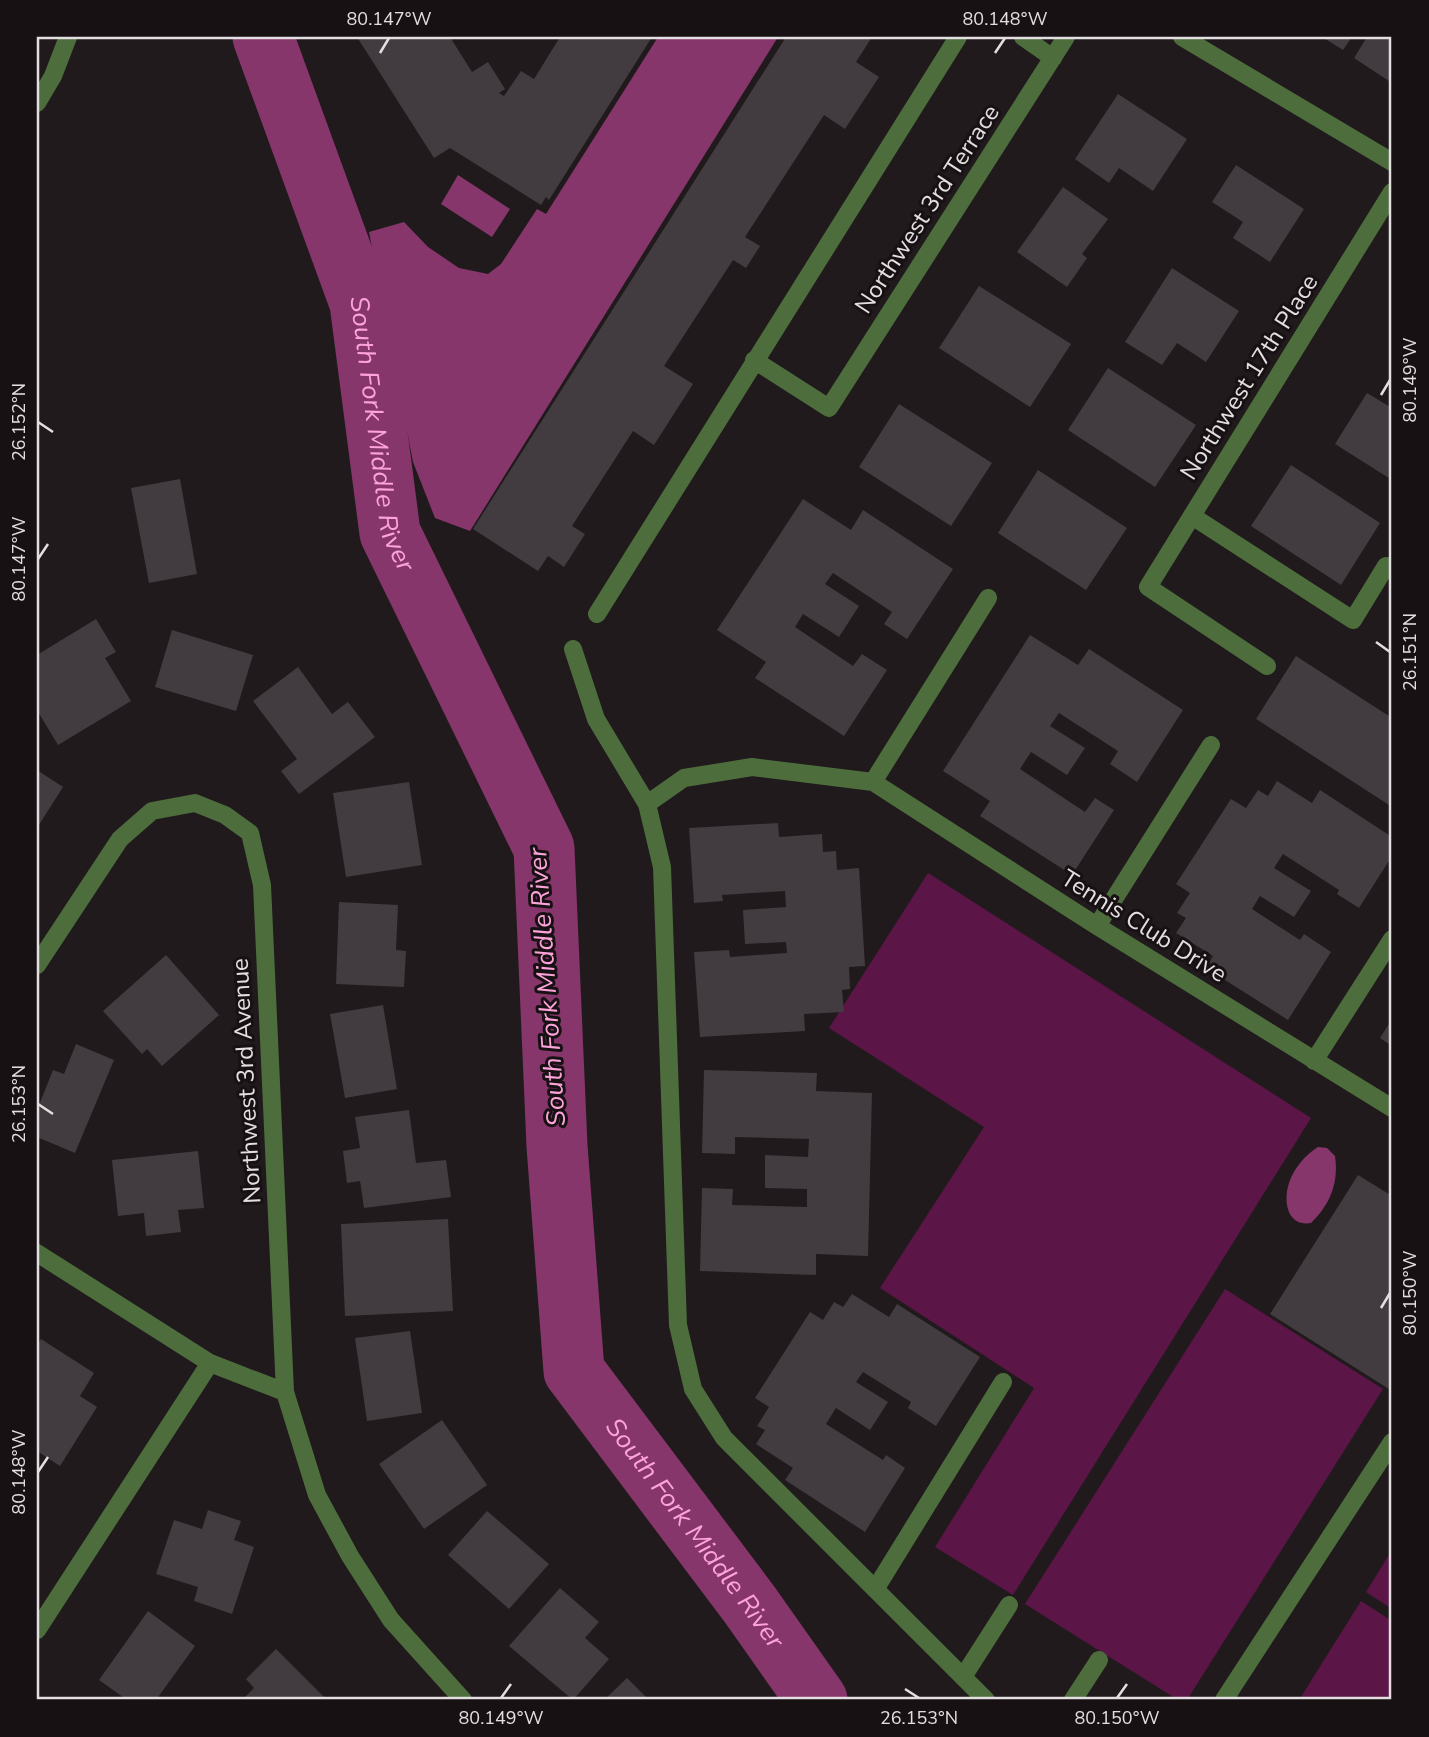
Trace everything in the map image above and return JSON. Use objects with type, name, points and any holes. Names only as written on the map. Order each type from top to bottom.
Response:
[{"type":"street","points":[[37,103],[53,76],[68,37]]},
{"type":"street","points":[[597,614],[958,37]]},
{"type":"street","points":[[1023,37],[1053,58]]},
{"type":"street","name":"Northwest 3rd Terrace","points":[[754,360],[829,408],[1066,37]]},
{"type":"street","points":[[1182,37],[1392,162]]},
{"type":"street","name":"Northwest 17th Place","points":[[1267,666],[1148,587],[1392,192]]},
{"type":"street","points":[[1192,516],[1353,620],[1386,566]]},
{"type":"street","points":[[647,804],[684,778],[752,766],[873,782],[988,598]]},
{"type":"street","points":[[573,649],[596,719],[647,804],[662,867],[678,1325],[693,1389],[724,1438],[986,1700]]},
{"type":"street","points":[[1097,926],[1211,745]]},
{"type":"street","name":"Tennis Club Drive","points":[[873,782],[1097,926],[1392,1108]]},
{"type":"street","name":"Northwest 3rd Avenue","points":[[37,965],[120,839],[152,811],[195,803],[225,816],[250,833],[262,885],[285,1392],[317,1495],[349,1556],[391,1620],[463,1700]]},
{"type":"street","points":[[1314,1061],[1392,939]]},
{"type":"street","points":[[37,1252],[210,1363],[285,1392]]},
{"type":"street","points":[[37,1630],[210,1363]]},
{"type":"street","points":[[876,1588],[1003,1382]]},
{"type":"street","points":[[1224,1700],[1392,1443]]},
{"type":"street","points":[[963,1677],[1009,1605]]},
{"type":"street","points":[[1073,1700],[1099,1660]]},
{"type":"shaded area","points":[[658,37],[778,37],[470,531],[435,518],[413,462],[369,232],[404,222],[428,247],[459,268],[488,274],[501,264],[537,209],[546,214]]},
{"type":"shaded area","points":[[458,175],[510,209],[492,237],[441,204]]},
{"type":"shaded area","points":[[928,873],[1311,1118],[1013,1595],[935,1547],[1034,1388],[880,1288],[984,1127],[829,1028]]},
{"type":"shaded area","points":[[1318,1147],[1327,1148],[1335,1156],[1336,1175],[1332,1193],[1323,1209],[1311,1223],[1303,1223],[1292,1217],[1289,1211],[1287,1190],[1297,1167]]},
{"type":"shaded area","points":[[1225,1289],[1383,1389],[1187,1700],[1178,1700],[1025,1604]]},
{"type":"shaded area","points":[[1392,1550],[1392,1609],[1366,1592]]},
{"type":"shaded area","points":[[1361,1601],[1392,1621],[1392,1700],[1299,1700]]},
{"type":"building","points":[[357,37],[450,37],[472,72],[488,62],[505,89],[499,93],[504,96],[521,71],[534,79],[560,37],[652,37],[549,200],[546,197],[541,205],[450,148],[434,158]]},
{"type":"building","points":[[786,37],[872,37],[856,62],[879,77],[845,129],[824,115],[745,237],[760,246],[746,268],[733,260],[664,366],[693,384],[654,445],[633,431],[572,526],[585,534],[564,567],[548,556],[538,571],[473,529]]},
{"type":"building","points":[[1322,37],[1352,37],[1343,50]]},
{"type":"building","points":[[1367,37],[1392,37],[1392,83],[1354,58]]},
{"type":"building","points":[[1118,94],[1187,139],[1153,191],[1119,168],[1109,183],[1075,159]]},
{"type":"building","points":[[1236,165],[1304,209],[1270,262],[1233,238],[1243,222],[1212,202]]},
{"type":"building","points":[[1063,187],[1108,219],[1082,254],[1087,258],[1067,287],[1017,252]]},
{"type":"building","points":[[1172,268],[1239,311],[1206,362],[1177,343],[1162,365],[1125,342]]},
{"type":"building","points":[[979,286],[1071,344],[1030,407],[939,348]]},
{"type":"building","points":[[1108,368],[1196,425],[1155,487],[1068,430]]},
{"type":"building","points":[[1367,393],[1392,408],[1392,480],[1335,444]]},
{"type":"building","points":[[899,404],[992,463],[951,526],[859,467]]},
{"type":"building","points":[[1291,465],[1380,523],[1341,585],[1251,526]]},
{"type":"building","points":[[1038,470],[1127,528],[1086,590],[998,533]]},
{"type":"building","points":[[180,479],[197,574],[149,583],[131,488]]},
{"type":"building","points":[[803,499],[851,530],[863,510],[953,569],[907,639],[884,624],[892,612],[833,573],[825,584],[859,606],[839,637],[803,614],[795,627],[853,666],[862,654],[887,670],[844,736],[755,678],[766,662],[717,630]]},
{"type":"building","points":[[96,619],[116,652],[105,658],[131,701],[58,745],[37,710],[37,655]]},
{"type":"building","points":[[172,630],[253,655],[236,711],[155,687]]},
{"type":"building","points":[[1030,635],[1078,665],[1089,649],[1183,710],[1137,782],[1110,764],[1118,751],[1059,713],[1050,726],[1085,748],[1067,775],[1031,752],[1020,769],[1085,812],[1095,798],[1114,810],[1072,875],[980,816],[990,801],[943,771]]},
{"type":"building","points":[[1296,656],[1392,718],[1392,800],[1389,805],[1256,719]]},
{"type":"building","points":[[298,667],[332,714],[348,702],[375,737],[299,794],[281,771],[297,759],[253,701]]},
{"type":"building","points":[[37,770],[63,787],[37,828]]},
{"type":"building","points":[[1277,781],[1312,803],[1320,790],[1392,837],[1392,856],[1359,908],[1337,894],[1339,890],[1283,854],[1274,868],[1311,891],[1294,917],[1260,896],[1252,909],[1300,940],[1304,934],[1331,952],[1288,1020],[1206,968],[1213,956],[1176,933],[1186,918],[1177,913],[1190,893],[1176,884],[1231,799],[1246,808],[1258,790],[1268,796]]},
{"type":"building","points":[[409,782],[422,865],[346,877],[333,793]]},
{"type":"building","points":[[778,823],[779,837],[822,834],[823,852],[836,851],[837,870],[859,868],[865,966],[849,967],[850,989],[842,990],[844,1012],[804,1014],[805,1031],[700,1037],[694,952],[729,950],[730,957],[787,953],[786,942],[745,944],[743,910],[786,907],[785,891],[722,895],[723,901],[694,903],[689,828]]},
{"type":"building","points":[[339,902],[398,905],[396,950],[406,951],[404,987],[336,984]]},
{"type":"building","points":[[166,955],[219,1015],[162,1066],[147,1049],[142,1054],[103,1011]]},
{"type":"building","points":[[383,1005],[397,1089],[345,1098],[330,1014]]},
{"type":"building","points":[[1392,1019],[1392,1046],[1380,1038]]},
{"type":"building","points":[[76,1044],[114,1060],[75,1153],[37,1137],[37,1110],[53,1070],[64,1074]]},
{"type":"building","points":[[704,1070],[817,1073],[816,1091],[872,1093],[868,1256],[816,1254],[816,1275],[700,1271],[702,1188],[733,1189],[732,1205],[807,1207],[807,1189],[765,1188],[765,1155],[808,1157],[809,1139],[735,1137],[735,1154],[702,1153]]},
{"type":"building","points":[[409,1110],[416,1163],[446,1160],[451,1197],[364,1208],[360,1181],[347,1183],[343,1151],[360,1148],[355,1117]]},
{"type":"building","points":[[198,1151],[204,1208],[178,1210],[181,1232],[146,1236],[144,1213],[118,1216],[112,1160]]},
{"type":"building","points":[[1358,1175],[1392,1196],[1392,1391],[1270,1314]]},
{"type":"building","points":[[448,1219],[453,1311],[345,1316],[341,1224]]},
{"type":"building","points":[[852,1294],[889,1317],[897,1304],[980,1357],[936,1426],[908,1408],[911,1402],[863,1372],[856,1382],[888,1402],[870,1430],[836,1408],[826,1424],[883,1460],[886,1455],[905,1468],[865,1532],[785,1480],[793,1468],[756,1444],[765,1430],[757,1426],[769,1407],[755,1398],[810,1312],[823,1320],[834,1302],[843,1307]]},
{"type":"building","points":[[410,1331],[422,1413],[367,1421],[355,1338]]},
{"type":"building","points":[[41,1339],[94,1373],[80,1396],[97,1407],[60,1466],[37,1451],[37,1346]]},
{"type":"building","points":[[442,1420],[487,1485],[424,1529],[379,1464]]},
{"type":"building","points":[[208,1510],[241,1521],[234,1540],[254,1547],[232,1614],[194,1601],[198,1587],[156,1574],[174,1520],[202,1529]]},
{"type":"building","points":[[487,1511],[549,1564],[509,1609],[448,1555]]},
{"type":"building","points":[[560,1588],[599,1622],[585,1638],[609,1659],[573,1700],[509,1646]]},
{"type":"building","points":[[148,1611],[195,1646],[156,1700],[127,1700],[99,1680]]},
{"type":"building","points":[[276,1649],[327,1700],[242,1700],[254,1688],[246,1679]]},
{"type":"building","points":[[627,1678],[649,1700],[604,1700]]},
{"type":"waterway","name":"South Fork Middle River","points":[[263,37],[360,303],[390,533],[544,848],[557,1146],[574,1371],[750,1605],[817,1700]]}]
